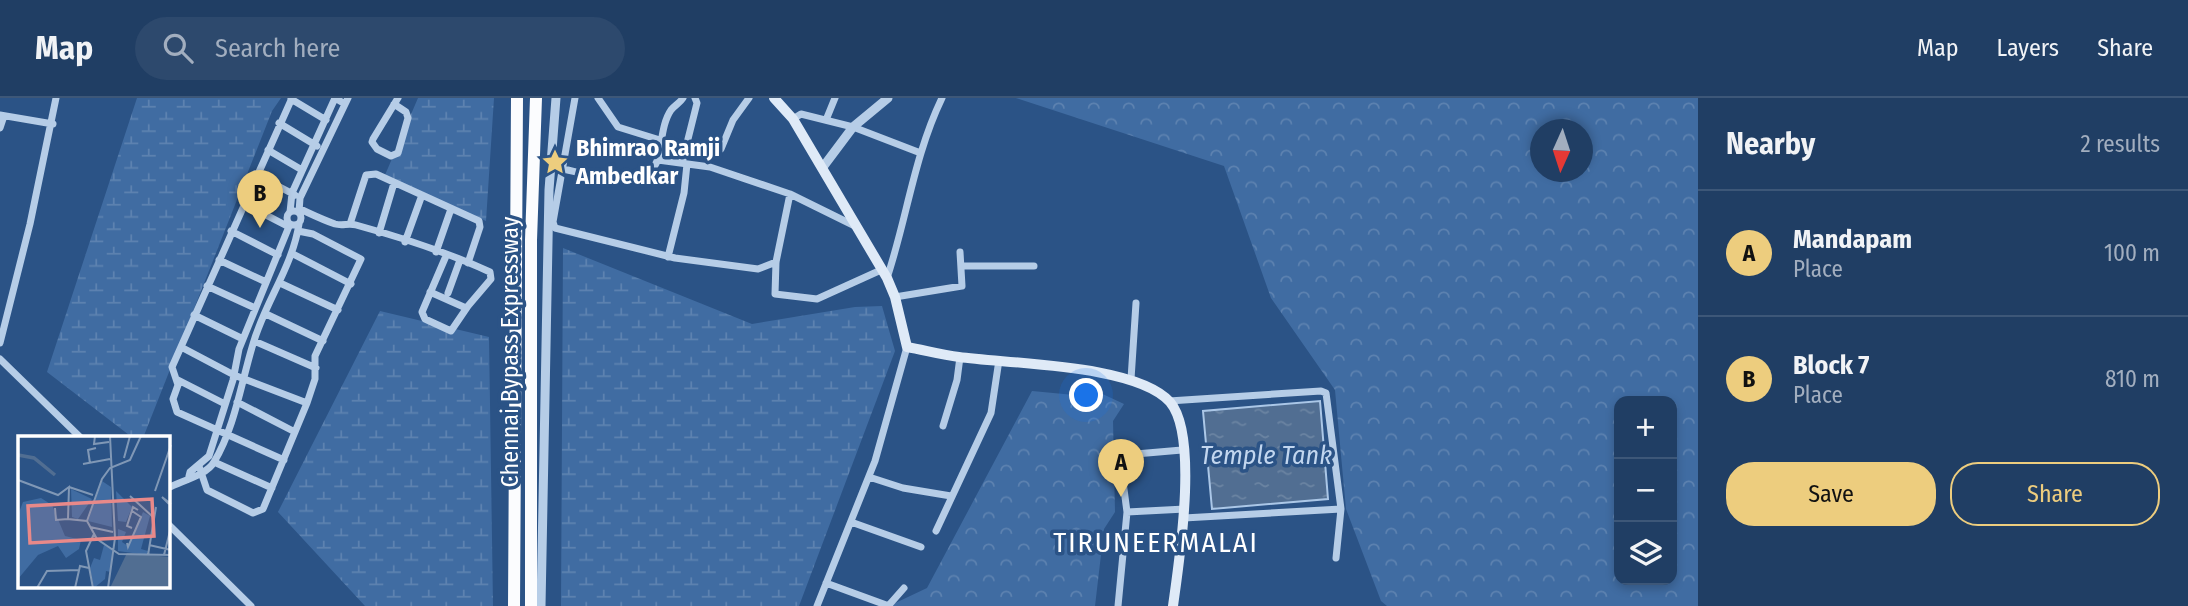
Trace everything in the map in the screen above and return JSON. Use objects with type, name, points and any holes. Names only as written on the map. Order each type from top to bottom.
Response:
[{"type":"highway","name":"Chennai Bypass Expressway","points":[[514,606],[517,98]]},
{"type":"highway","name":"Chennai Bypass Expressway","points":[[531,606],[531,240],[536,98]]},
{"type":"main road","points":[[777,99],[823,167],[884,274],[895,297],[907,347],[960,357],[1130,379],[1169,401],[1179,423],[1185,514],[1173,606]]},
{"type":"street","points":[[1,340],[53,124],[56,98]]},
{"type":"street","points":[[170,487],[181,481],[189,476],[200,470],[214,462],[221,432],[225,404],[243,339],[290,226],[287,218],[292,193],[335,98],[347,101],[300,198],[299,228],[293,254],[254,341],[246,378],[237,402],[221,432],[207,459],[200,470],[204,485],[211,493],[254,513],[263,509],[284,460],[307,403],[316,368],[315,356],[361,262],[360,256],[310,232],[299,228],[290,226],[243,203]]},
{"type":"street","points":[[541,606],[551,166],[556,98]]},
{"type":"street","points":[[575,98],[561,168],[553,222],[555,228],[668,257],[758,269],[776,262]]},
{"type":"street","points":[[598,98],[618,127],[660,140]]},
{"type":"street","points":[[551,166],[634,180],[648,174],[658,160],[660,140],[671,110],[683,98]]},
{"type":"street","points":[[668,257],[684,193],[685,163],[697,103],[695,98]]},
{"type":"street","points":[[721,149],[733,120],[750,98]]},
{"type":"street","points":[[826,120],[835,98]]},
{"type":"street","points":[[823,167],[853,127],[888,98]]},
{"type":"street","points":[[790,194],[776,262],[774,292],[778,296],[817,299],[884,274],[901,236],[918,152],[942,98]]},
{"type":"street","points":[[225,404],[178,380],[172,367],[255,174],[291,99],[326,120]]},
{"type":"street","points":[[396,101],[408,118],[398,153],[391,156],[377,149],[372,142],[396,101]]},
{"type":"street","points":[[793,119],[801,114],[853,127],[918,152]]},
{"type":"street","points":[[0,128],[2,115],[53,124]]},
{"type":"street","points":[[279,123],[322,149]]},
{"type":"street","points":[[268,150],[302,170]]},
{"type":"street","points":[[658,160],[710,167],[790,194],[858,227]]},
{"type":"street","points":[[255,174],[300,198]]},
{"type":"street","points":[[350,224],[366,175],[376,174],[481,224],[448,293]]},
{"type":"street","points":[[379,233],[394,183]]},
{"type":"street","points":[[405,242],[422,195]]},
{"type":"street","points":[[436,252],[451,209]]},
{"type":"street","points":[[290,212],[300,211],[334,223],[350,224],[379,233],[464,262],[492,275],[466,308],[454,331],[423,317],[422,312],[446,256]]},
{"type":"street","points":[[231,231],[278,255]]},
{"type":"street","points":[[895,297],[962,286],[960,252]]},
{"type":"street","points":[[293,254],[351,284]]},
{"type":"street","points":[[219,260],[266,282]]},
{"type":"street","points":[[961,266],[1034,266]]},
{"type":"street","points":[[280,283],[338,310]]},
{"type":"street","points":[[207,286],[255,308]]},
{"type":"street","points":[[430,292],[466,308]]},
{"type":"street","points":[[1130,379],[1136,303]]},
{"type":"street","points":[[266,314],[323,341]]},
{"type":"street","points":[[194,315],[243,339]]},
{"type":"street","points":[[251,317],[262,323]]},
{"type":"street","points":[[254,341],[316,368]]},
{"type":"street","points":[[817,606],[869,477],[907,347]]},
{"type":"street","points":[[181,348],[234,375],[307,403]]},
{"type":"street","points":[[943,426],[957,380],[960,357]]},
{"type":"street","points":[[0,359],[79,436]]},
{"type":"street","points":[[936,531],[991,413],[999,360]]},
{"type":"street","points":[[178,380],[173,399],[175,410],[284,460]]},
{"type":"street","points":[[1169,401],[1321,391],[1326,393],[1329,399],[1341,509],[1336,558]]},
{"type":"street","points":[[237,402],[295,432]]},
{"type":"street","points":[[1118,606],[1127,512],[1122,456],[1182,450]]},
{"type":"street","points":[[214,462],[272,488]]},
{"type":"street","points":[[869,477],[903,488],[951,496]]},
{"type":"street","points":[[1127,512],[1185,514],[1341,509]]},
{"type":"street","points":[[851,522],[921,547]]},
{"type":"street","points":[[170,526],[251,606]]},
{"type":"street","points":[[826,583],[889,606],[904,588]]},
{"type":"green space","points":[[137,98],[281,98],[272,111],[144,436],[130,436],[47,372]]},
{"type":"green space","points":[[418,98],[494,98],[486,221],[385,175]]},
{"type":"green space","points":[[1016,98],[1698,98],[1698,606],[1387,606],[1381,601],[1346,509],[1335,390],[1271,298],[1224,166]]},
{"type":"green space","points":[[563,248],[752,324],[855,307],[882,306],[895,351],[799,606],[561,606]]},
{"type":"green space","points":[[380,311],[489,337],[493,606],[365,606],[278,512]]},
{"type":"green space","points":[[1079,383],[1124,404],[1113,421],[1115,512],[1104,529],[1095,606],[889,606],[927,588],[1032,391],[1074,395]]},
{"type":"water","name":"Temple Tank","points":[[1320,401],[1328,499],[1212,509],[1203,411]]},
{"type":"place","name":"Bhimrao Ramji Ambedkar","points":[[555,162]]},
{"type":"place","name":"Block 7","points":[[260,228]]},
{"type":"place","name":"Mandapam","points":[[1121,497]]},
{"type":"district","name":"TIRUNEERMALAI","points":[[1156,542]]}]
